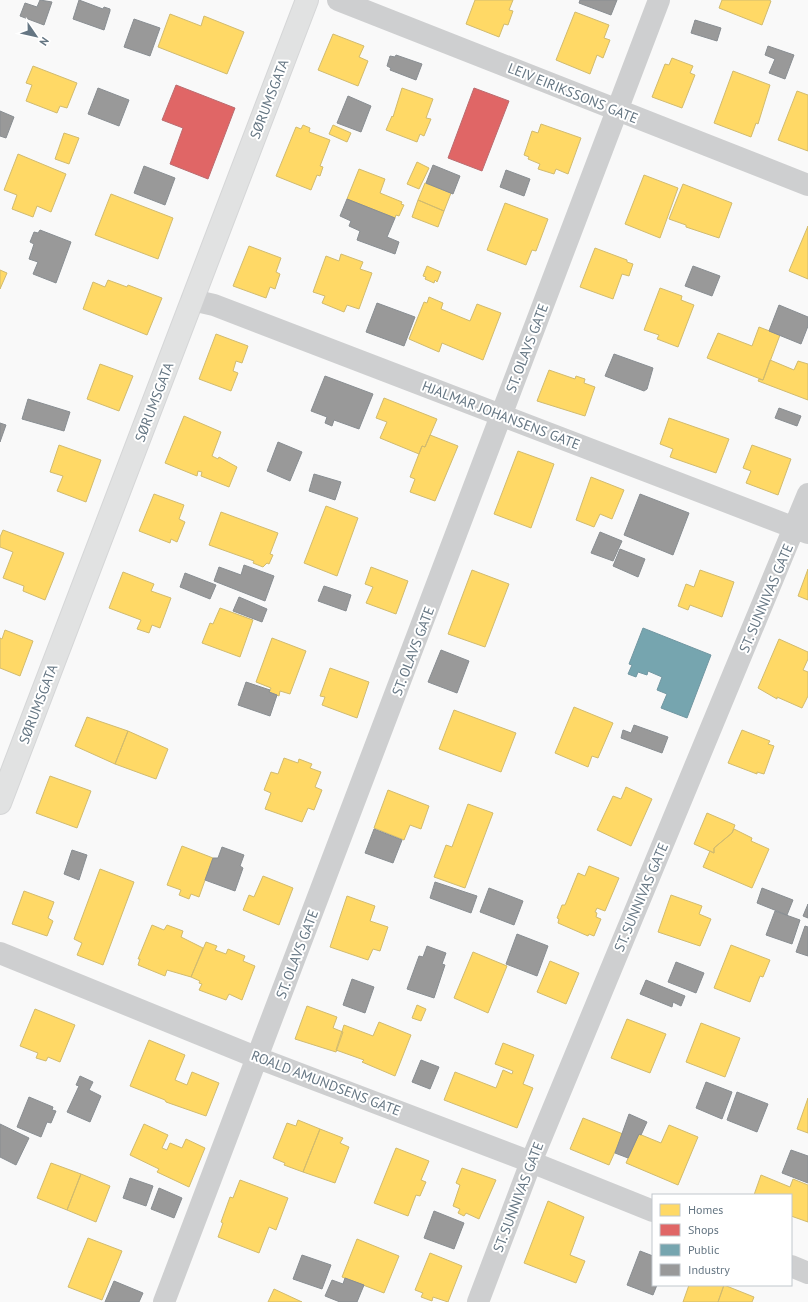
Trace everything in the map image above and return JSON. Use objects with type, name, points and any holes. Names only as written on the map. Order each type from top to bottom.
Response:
[{"type":"main road","name":"SØRUMSGATA","points":[[0,803],[307,0]]},
{"type":"street","name":"LEIV EIRIKSSONS GATE","points":[[338,0],[808,185]]},
{"type":"street","name":"ST. OLAVS GATE","points":[[164,1302],[659,0]]},
{"type":"street","name":"HJALMAR JOHANSENS GATE","points":[[192,300],[214,305],[801,531]]},
{"type":"street","name":"ST. SUNNIVAS GATE","points":[[478,1302],[531,1162],[801,531],[808,494]]},
{"type":"street","name":"ROALD AMUNDSENS GATE","points":[[0,953],[258,1058],[531,1162],[652,1211]]},
{"type":"street","points":[[792,1266],[808,1273]]},
{"type":"building: Homes","points":[[475,0],[513,0],[509,10],[513,11],[508,25],[504,24],[499,37],[466,24]]},
{"type":"building: Homes","points":[[722,0],[771,1],[762,25],[719,8]]},
{"type":"building: Homes","points":[[575,12],[609,25],[604,38],[610,40],[603,58],[597,55],[590,74],[556,60]]},
{"type":"building: Homes","points":[[170,14],[201,26],[204,16],[244,32],[227,74],[158,47]]},
{"type":"building: Homes","points":[[333,34],[364,46],[359,57],[368,61],[358,86],[318,70]]},
{"type":"building: Homes","points":[[672,58],[693,66],[690,73],[695,75],[682,108],[652,97],[665,64],[669,65]]},
{"type":"building: Homes","points":[[33,66],[77,83],[67,108],[60,106],[57,113],[26,101],[32,85],[26,83]]},
{"type":"building: Homes","points":[[733,71],[770,85],[758,124],[756,123],[751,137],[714,123]]},
{"type":"building: Homes","points":[[402,88],[433,99],[426,118],[431,119],[424,136],[420,134],[417,142],[386,130],[392,116],[393,117]]},
{"type":"building: Homes","points":[[797,91],[808,95],[808,151],[778,140]]},
{"type":"building: Homes","points":[[541,124],[581,138],[568,174],[556,169],[554,174],[538,169],[540,164],[528,159],[529,157],[524,155],[532,131],[538,133]]},
{"type":"building: Homes","points":[[303,125],[310,128],[309,132],[330,140],[320,166],[323,167],[320,176],[317,175],[311,190],[276,176],[296,127],[301,129]]},
{"type":"building: Homes","points":[[333,125],[351,133],[347,142],[329,134]]},
{"type":"building: Homes","points":[[64,133],[79,138],[69,164],[55,159]]},
{"type":"building: Homes","points":[[18,154],[66,174],[51,212],[37,206],[33,217],[12,209],[17,195],[4,190]]},
{"type":"building: Homes","points":[[417,162],[429,168],[419,189],[407,184]]},
{"type":"building: Homes","points":[[359,169],[385,179],[380,193],[402,202],[401,204],[404,205],[399,216],[396,215],[395,218],[347,199]]},
{"type":"building: Homes","points":[[644,175],[678,188],[660,238],[625,224]]},
{"type":"building: Homes","points":[[425,183],[451,193],[444,211],[418,200]]},
{"type":"building: Homes","points":[[683,184],[732,203],[719,238],[686,227],[686,225],[669,219]]},
{"type":"building: Homes","points":[[111,194],[173,218],[158,259],[95,235]]},
{"type":"building: Homes","points":[[418,200],[444,211],[438,227],[412,217]]},
{"type":"building: Homes","points":[[505,203],[548,219],[536,251],[532,250],[526,265],[487,250]]},
{"type":"building: Homes","points":[[808,226],[808,279],[789,271]]},
{"type":"building: Homes","points":[[249,246],[281,258],[276,272],[280,274],[275,289],[270,287],[266,298],[233,286]]},
{"type":"building: Homes","points":[[595,248],[627,260],[627,262],[633,264],[629,276],[622,274],[613,299],[580,287]]},
{"type":"building: Homes","points":[[341,254],[363,262],[360,269],[372,273],[359,309],[347,305],[344,312],[322,303],[325,296],[313,292],[326,256],[339,261]]},
{"type":"building: Homes","points":[[427,266],[441,272],[437,282],[435,280],[434,283],[425,279],[426,277],[423,276]]},
{"type":"building: Homes","points":[[0,270],[7,273],[0,289]]},
{"type":"building: Homes","points":[[108,280],[127,287],[128,285],[162,298],[147,335],[83,309],[93,282],[105,287]]},
{"type":"building: Homes","points":[[660,288],[682,296],[681,300],[694,305],[678,347],[657,339],[659,335],[644,330]]},
{"type":"building: Homes","points":[[429,297],[443,303],[441,309],[470,321],[477,304],[501,313],[483,360],[442,343],[439,352],[409,339],[424,302],[427,303]]},
{"type":"building: Homes","points":[[759,327],[780,335],[763,380],[707,358],[718,333],[752,346]]},
{"type":"building: Homes","points":[[216,334],[248,346],[242,363],[236,361],[233,371],[238,373],[231,391],[199,379]]},
{"type":"building: Homes","points":[[770,360],[794,370],[798,361],[808,364],[808,400],[758,381],[759,379],[763,380]]},
{"type":"building: Homes","points":[[100,364],[133,376],[119,411],[87,399]]},
{"type":"building: Homes","points":[[549,370],[575,379],[576,376],[585,379],[584,383],[595,387],[585,416],[537,401]]},
{"type":"building: Homes","points":[[384,398],[437,419],[425,447],[422,446],[419,454],[380,438],[387,422],[376,418]]},
{"type":"building: Homes","points":[[184,416],[221,432],[212,456],[218,459],[219,457],[237,467],[229,487],[201,476],[202,472],[198,471],[197,476],[165,463]]},
{"type":"building: Homes","points":[[669,418],[729,439],[716,473],[670,457],[673,449],[660,444]]},
{"type":"building: Homes","points":[[430,435],[458,446],[435,501],[410,492],[415,479],[410,477],[422,446],[425,447]]},
{"type":"building: Homes","points":[[59,445],[101,460],[86,502],[57,491],[63,476],[50,472]]},
{"type":"building: Homes","points":[[752,445],[791,459],[778,495],[746,483],[751,471],[743,468]]},
{"type":"building: Homes","points":[[518,451],[554,464],[531,528],[494,514]]},
{"type":"building: Homes","points":[[591,477],[624,490],[612,519],[600,514],[594,527],[576,520]]},
{"type":"building: Homes","points":[[154,494],[184,505],[179,519],[185,522],[177,542],[171,539],[170,543],[139,531]]},
{"type":"building: Homes","points":[[326,506],[358,518],[337,576],[304,563]]},
{"type":"building: Homes","points":[[221,512],[278,533],[270,554],[273,555],[269,564],[267,563],[263,567],[253,563],[254,561],[209,545]]},
{"type":"building: Homes","points":[[3,530],[64,553],[45,600],[23,591],[24,586],[3,578],[13,552],[0,547],[0,537]]},
{"type":"building: Homes","points":[[371,567],[408,581],[396,614],[366,603],[373,587],[365,584]]},
{"type":"building: Homes","points":[[808,569],[808,600],[798,596]]},
{"type":"building: Homes","points":[[472,570],[509,584],[485,647],[448,634]]},
{"type":"building: Homes","points":[[700,570],[734,582],[722,617],[690,605],[688,610],[678,606],[686,584],[694,587]]},
{"type":"building: Homes","points":[[123,572],[154,584],[151,591],[171,598],[160,628],[152,625],[149,633],[137,629],[141,620],[109,608]]},
{"type":"building: Homes","points":[[220,608],[253,620],[240,657],[202,643],[210,623],[213,624]]},
{"type":"building: Homes","points":[[5,630],[33,641],[20,676],[0,668],[0,638],[2,639]]},
{"type":"building: Homes","points":[[272,638],[306,651],[290,694],[280,691],[279,696],[269,692],[271,688],[256,682]]},
{"type":"building: Homes","points":[[779,639],[808,652],[808,659],[803,670],[808,672],[808,696],[802,708],[777,697],[777,699],[758,688]]},
{"type":"building: Homes","points":[[330,668],[369,682],[357,718],[322,705],[325,697],[320,696]]},
{"type":"building: Homes","points":[[574,707],[613,723],[598,758],[592,756],[588,767],[555,753]]},
{"type":"building: Homes","points":[[454,710],[516,733],[501,772],[439,749]]},
{"type":"building: Homes","points":[[87,717],[128,731],[115,764],[75,746]]},
{"type":"building: Homes","points":[[742,730],[770,741],[768,744],[774,746],[764,774],[757,772],[757,774],[728,763]]},
{"type":"building: Homes","points":[[128,731],[168,749],[156,779],[115,764]]},
{"type":"building: Homes","points":[[284,758],[298,763],[299,759],[312,764],[310,768],[321,772],[315,787],[322,790],[314,810],[308,808],[302,822],[265,809],[271,793],[264,790],[271,772],[278,774]]},
{"type":"building: Homes","points":[[50,776],[91,791],[77,828],[36,813]]},
{"type":"building: Homes","points":[[626,787],[652,799],[631,846],[597,830],[613,796],[621,799]]},
{"type":"building: Homes","points":[[388,790],[429,806],[421,829],[410,825],[404,840],[374,828]]},
{"type":"building: Homes","points":[[468,804],[493,813],[465,888],[434,877],[446,845],[452,847]]},
{"type":"building: Homes","points":[[707,813],[735,825],[732,833],[714,848],[714,853],[694,844]]},
{"type":"building: Homes","points":[[734,829],[752,838],[751,841],[769,849],[752,888],[703,867],[710,851],[714,853],[714,848],[732,833]]},
{"type":"building: Homes","points":[[182,846],[213,858],[199,897],[191,894],[189,899],[179,895],[181,890],[167,885]]},
{"type":"building: Homes","points":[[589,866],[619,878],[605,911],[597,908],[595,912],[597,913],[596,917],[601,919],[594,936],[589,934],[588,936],[558,923],[559,919],[557,918],[562,905],[565,905],[578,873],[585,876]]},
{"type":"building: Homes","points":[[100,869],[134,882],[103,965],[77,955],[82,943],[74,939]]},
{"type":"building: Homes","points":[[263,876],[293,888],[279,925],[243,910],[249,895],[254,897]]},
{"type":"building: Homes","points":[[24,891],[54,902],[48,918],[53,921],[47,936],[12,924]]},
{"type":"building: Homes","points":[[671,895],[702,906],[699,914],[711,919],[700,946],[658,932]]},
{"type":"building: Homes","points":[[347,896],[375,906],[370,921],[388,927],[380,951],[373,949],[368,960],[330,947]]},
{"type":"building: Homes","points":[[152,925],[164,930],[167,925],[183,931],[181,937],[203,948],[191,977],[167,970],[165,976],[138,965],[140,959],[138,959]]},
{"type":"building: Homes","points":[[206,942],[217,946],[215,950],[226,954],[228,949],[245,956],[243,961],[255,966],[242,1000],[229,994],[226,1000],[199,990],[202,984],[199,983],[200,981],[191,977]]},
{"type":"building: Homes","points":[[731,945],[770,960],[763,977],[760,976],[750,1002],[714,988]]},
{"type":"building: Homes","points":[[473,952],[507,966],[488,1013],[454,998]]},
{"type":"building: Homes","points":[[550,961],[579,973],[566,1004],[537,992]]},
{"type":"building: Homes","points":[[417,1005],[426,1009],[421,1021],[412,1018]]},
{"type":"building: Homes","points":[[307,1006],[337,1017],[333,1028],[343,1032],[336,1052],[295,1039]]},
{"type":"building: Homes","points":[[35,1009],[75,1025],[60,1062],[48,1057],[46,1061],[36,1058],[38,1053],[20,1046]]},
{"type":"building: Homes","points":[[627,1019],[666,1034],[650,1073],[611,1058]]},
{"type":"building: Homes","points":[[379,1022],[411,1035],[395,1076],[362,1062],[364,1060],[336,1050],[344,1025],[373,1036]]},
{"type":"building: Homes","points":[[701,1023],[740,1038],[725,1077],[686,1062]]},
{"type":"building: Homes","points":[[149,1040],[185,1055],[175,1080],[187,1085],[192,1072],[219,1083],[206,1116],[166,1102],[165,1100],[130,1086]]},
{"type":"building: Homes","points":[[503,1043],[534,1055],[523,1084],[533,1088],[517,1128],[444,1100],[455,1072],[496,1088],[503,1070],[512,1074],[513,1071],[495,1064]]},
{"type":"building: Homes","points":[[808,1098],[808,1133],[797,1129]]},
{"type":"building: Homes","points":[[583,1118],[623,1134],[609,1165],[570,1149]]},
{"type":"building: Homes","points":[[298,1120],[320,1129],[303,1172],[284,1165],[285,1163],[273,1158],[287,1123],[296,1126]]},
{"type":"building: Homes","points":[[144,1124],[168,1135],[162,1148],[167,1150],[170,1143],[182,1148],[186,1139],[205,1148],[189,1187],[157,1172],[159,1169],[130,1155]]},
{"type":"building: Homes","points":[[669,1125],[698,1137],[678,1185],[626,1163],[639,1134],[661,1143]]},
{"type":"building: Homes","points":[[320,1129],[343,1138],[340,1143],[349,1147],[335,1183],[303,1172]]},
{"type":"building: Homes","points":[[396,1148],[429,1161],[421,1180],[426,1182],[420,1196],[416,1195],[408,1216],[374,1203]]},
{"type":"building: Homes","points":[[51,1163],[81,1174],[67,1210],[37,1198]]},
{"type":"building: Homes","points":[[462,1168],[496,1180],[479,1219],[466,1213],[464,1216],[458,1213],[460,1209],[453,1206],[460,1185],[456,1183]]},
{"type":"building: Homes","points":[[81,1174],[110,1186],[96,1222],[67,1210]]},
{"type":"building: Homes","points":[[761,1175],[790,1187],[793,1179],[808,1185],[808,1222],[792,1216],[792,1194],[754,1194]]},
{"type":"building: Homes","points":[[240,1180],[288,1198],[276,1230],[269,1227],[259,1253],[218,1237],[223,1223],[221,1222],[230,1197],[233,1198]]},
{"type":"building: Homes","points":[[548,1201],[584,1217],[570,1255],[585,1261],[576,1283],[524,1263]]},
{"type":"building: Homes","points":[[88,1238],[122,1251],[102,1300],[68,1287]]},
{"type":"building: Homes","points":[[357,1239],[399,1256],[384,1293],[342,1277]]},
{"type":"building: Homes","points":[[430,1253],[462,1266],[448,1302],[433,1297],[432,1301],[421,1297],[423,1293],[415,1290]]},
{"type":"building: Homes","points":[[689,1286],[724,1286],[718,1302],[683,1302]]},
{"type":"building: Homes","points":[[724,1286],[754,1297],[752,1302],[718,1302]]},
{"type":"building: Homes","points":[[274,1289],[302,1302],[268,1302]]},
{"type":"building: Shops","points":[[176,85],[235,108],[208,179],[170,164],[183,128],[162,120]]},
{"type":"building: Shops","points":[[474,88],[509,101],[482,171],[448,158]]},
{"type":"building: Public","points":[[643,628],[711,655],[687,718],[661,708],[667,694],[657,690],[662,677],[648,671],[647,675],[638,672],[636,677],[628,674],[632,665],[629,664]]},
{"type":"building: Industry","points":[[40,0],[52,2],[44,25],[20,16],[25,3],[37,7]]},
{"type":"building: Industry","points":[[79,0],[103,9],[104,7],[110,9],[104,30],[73,19]]},
{"type":"building: Industry","points":[[580,0],[617,0],[611,15],[579,3]]},
{"type":"building: Industry","points":[[134,19],[160,28],[150,56],[124,47]]},
{"type":"building: Industry","points":[[695,20],[721,28],[717,41],[691,33]]},
{"type":"building: Industry","points":[[768,46],[794,55],[785,79],[769,73],[775,59],[765,55]]},
{"type":"building: Industry","points":[[396,55],[422,64],[416,80],[390,70],[391,68],[387,66],[390,56],[395,57]]},
{"type":"building: Industry","points":[[98,88],[129,100],[119,126],[88,114]]},
{"type":"building: Industry","points":[[348,96],[371,106],[361,132],[337,123]]},
{"type":"building: Industry","points":[[0,111],[14,117],[6,138],[0,136]]},
{"type":"building: Industry","points":[[433,165],[460,176],[453,194],[426,183]]},
{"type":"building: Industry","points":[[144,166],[175,178],[165,205],[134,193]]},
{"type":"building: Industry","points":[[506,170],[530,179],[524,196],[500,187]]},
{"type":"building: Industry","points":[[347,199],[395,218],[387,237],[399,242],[395,254],[357,240],[360,231],[349,226],[351,221],[340,216]]},
{"type":"building: Industry","points":[[40,230],[71,242],[56,283],[33,274],[38,262],[29,259],[34,244],[30,242],[34,232],[38,233]]},
{"type":"building: Industry","points":[[693,266],[720,276],[712,296],[685,286]]},
{"type":"building: Industry","points":[[377,303],[415,317],[404,346],[366,332]]},
{"type":"building: Industry","points":[[779,305],[808,317],[808,326],[801,344],[769,331]]},
{"type":"building: Industry","points":[[614,354],[653,368],[647,389],[644,391],[605,376]]},
{"type":"building: Industry","points":[[325,376],[373,394],[359,429],[334,420],[332,426],[325,423],[327,417],[311,411]]},
{"type":"building: Industry","points":[[28,399],[70,412],[64,431],[22,419]]},
{"type":"building: Industry","points":[[779,408],[801,416],[797,426],[775,418]]},
{"type":"building: Industry","points":[[0,423],[6,425],[0,442]]},
{"type":"building: Industry","points":[[278,442],[302,452],[290,481],[267,471]]},
{"type":"building: Industry","points":[[314,474],[341,482],[335,500],[309,491]]},
{"type":"building: Industry","points":[[640,494],[689,513],[673,555],[624,535]]},
{"type":"building: Industry","points":[[600,532],[622,541],[613,561],[591,553]]},
{"type":"building: Industry","points":[[620,549],[645,559],[638,577],[613,566]]},
{"type":"building: Industry","points":[[244,565],[274,576],[265,601],[214,581],[219,567],[241,575]]},
{"type":"building: Industry","points":[[185,573],[216,585],[210,599],[180,587]]},
{"type":"building: Industry","points":[[324,586],[351,595],[346,611],[318,601]]},
{"type":"building: Industry","points":[[239,597],[267,609],[262,622],[233,611]]},
{"type":"building: Industry","points":[[441,650],[469,661],[457,693],[428,682]]},
{"type":"building: Industry","points":[[246,682],[270,690],[269,692],[277,695],[270,716],[238,705]]},
{"type":"building: Industry","points":[[634,725],[668,737],[662,753],[621,738],[623,730],[631,733]]},
{"type":"building: Industry","points":[[374,829],[402,840],[393,863],[365,853]]},
{"type":"building: Industry","points":[[222,847],[244,855],[240,866],[243,868],[235,891],[205,880],[213,858],[218,858]]},
{"type":"building: Industry","points":[[72,850],[87,855],[79,880],[64,874]]},
{"type":"building: Industry","points":[[435,882],[477,896],[471,913],[430,898]]},
{"type":"building: Industry","points":[[489,888],[523,901],[514,925],[480,912]]},
{"type":"building: Industry","points":[[762,888],[793,900],[787,915],[757,903]]},
{"type":"building: Industry","points":[[808,904],[808,918],[803,916]]},
{"type":"building: Industry","points":[[775,911],[800,920],[792,944],[766,935]]},
{"type":"building: Industry","points":[[805,926],[808,927],[808,956],[796,952]]},
{"type":"building: Industry","points":[[517,934],[548,946],[537,976],[506,964]]},
{"type":"building: Industry","points":[[427,946],[446,953],[442,964],[445,965],[434,998],[407,989],[419,956],[423,957]]},
{"type":"building: Industry","points":[[676,962],[704,973],[696,993],[668,982]]},
{"type":"building: Industry","points":[[352,979],[374,987],[365,1013],[343,1005]]},
{"type":"building: Industry","points":[[646,980],[685,996],[681,1006],[673,1002],[672,1007],[640,994]]},
{"type":"building: Industry","points":[[421,1060],[439,1067],[430,1089],[412,1082]]},
{"type":"building: Industry","points":[[80,1076],[93,1082],[89,1090],[101,1096],[90,1122],[67,1112],[79,1086],[76,1085]]},
{"type":"building: Industry","points":[[706,1082],[732,1092],[722,1119],[696,1108]]},
{"type":"building: Industry","points":[[737,1092],[768,1104],[757,1132],[727,1120]]},
{"type":"building: Industry","points":[[29,1097],[53,1107],[52,1110],[56,1111],[51,1123],[47,1122],[41,1137],[17,1127]]},
{"type":"building: Industry","points":[[629,1114],[647,1122],[641,1135],[639,1134],[628,1158],[615,1153]]},
{"type":"building: Industry","points":[[0,1124],[29,1138],[16,1165],[0,1157]]},
{"type":"building: Industry","points":[[791,1150],[808,1156],[808,1183],[782,1173]]},
{"type":"building: Industry","points":[[130,1178],[153,1186],[146,1206],[123,1198]]},
{"type":"building: Industry","points":[[159,1188],[182,1198],[174,1218],[151,1209]]},
{"type":"building: Industry","points":[[434,1211],[464,1223],[454,1249],[424,1238]]},
{"type":"building: Industry","points":[[640,1251],[652,1256],[652,1286],[657,1286],[653,1295],[627,1285]]},
{"type":"building: Industry","points":[[302,1255],[331,1265],[322,1289],[293,1279]]},
{"type":"building: Industry","points":[[345,1278],[364,1285],[357,1302],[340,1302],[325,1296],[332,1280],[343,1284]]},
{"type":"building: Industry","points":[[114,1281],[143,1293],[139,1302],[105,1302]]}]
